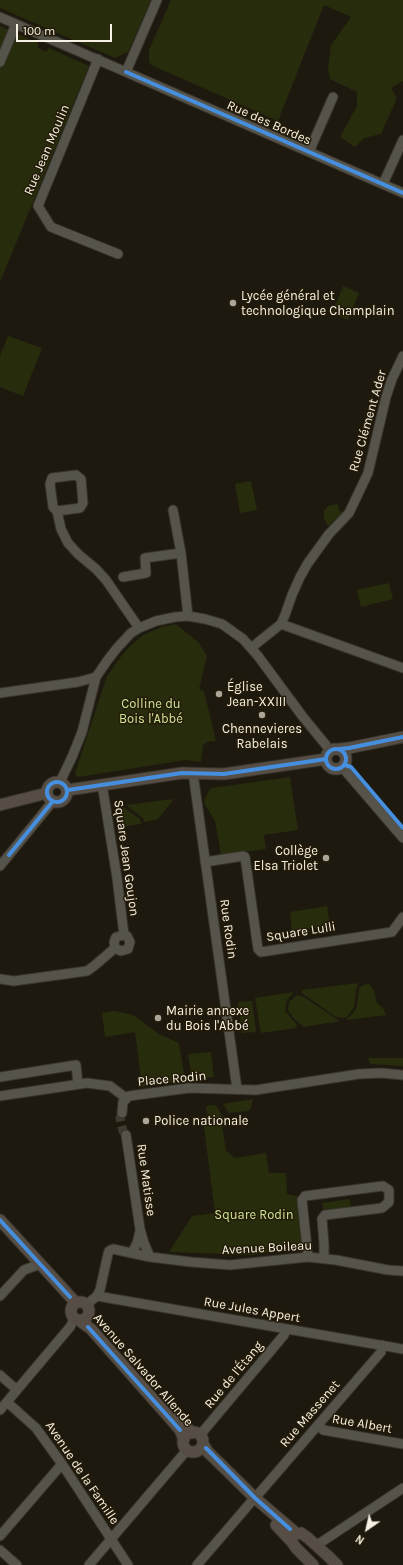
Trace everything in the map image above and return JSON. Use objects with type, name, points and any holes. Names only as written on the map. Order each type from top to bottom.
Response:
[{"type":"main road","points":[[337,757],[350,748],[403,736]]},
{"type":"main road","points":[[50,797],[49,786],[57,782],[64,786],[102,784],[182,773],[224,774],[337,757],[403,744]]},
{"type":"main road","points":[[0,804],[50,797],[58,802],[64,800],[68,794],[64,786]]},
{"type":"main road","name":"Avenue Salvador Allende","points":[[0,1220],[79,1312],[91,1329],[180,1430],[208,1452],[253,1500],[294,1538],[296,1548],[313,1565]]},
{"type":"main road","name":"Avenue Salvador Allende","points":[[0,1228],[79,1312]]},
{"type":"main road","name":"Avenue Salvador Allende","points":[[294,1538],[304,1535],[317,1545],[337,1565]]},
{"type":"street","points":[[126,72],[157,0]]},
{"type":"street","name":"Rue des Bordes","points":[[0,17],[403,193]]},
{"type":"street","points":[[0,62],[16,24]]},
{"type":"street","name":"Rue Jean Moulin","points":[[98,60],[38,206],[51,227],[118,254]]},
{"type":"street","points":[[309,152],[333,97]]},
{"type":"street","points":[[382,184],[403,140]]},
{"type":"street","name":"Rue Clément Ader","points":[[251,648],[281,624],[286,615],[292,595],[300,577],[324,541],[349,513],[364,482],[372,460],[392,379],[403,356]]},
{"type":"street","points":[[57,511],[80,508],[83,502],[81,479],[76,475],[52,478],[50,484],[53,507],[57,511],[62,529],[68,543],[106,580],[140,628]]},
{"type":"street","points":[[174,510],[181,553],[188,616]]},
{"type":"street","points":[[123,577],[146,573],[145,558],[181,553]]},
{"type":"street","points":[[64,786],[72,757],[82,732],[96,678],[117,648],[131,633],[140,628],[156,621],[188,616],[222,624],[235,632],[251,648],[279,682],[303,717],[403,838]]},
{"type":"street","points":[[281,624],[403,668]]},
{"type":"street","points":[[0,693],[96,678]]},
{"type":"street","name":"Rue Rodin","points":[[192,773],[237,1089]]},
{"type":"street","name":"Square Jean Goujon","points":[[0,979],[14,981],[87,971],[115,948],[114,942],[116,937],[124,935],[117,878],[102,784]]},
{"type":"street","points":[[0,866],[50,797]]},
{"type":"street","name":"Square Lulli","points":[[205,862],[243,856],[245,857],[258,949],[261,952],[392,932],[398,926],[403,917]]},
{"type":"street","points":[[0,1076],[76,1065],[78,1084]]},
{"type":"street","name":"Place Rodin","points":[[122,1113],[122,1104],[126,1098],[135,1095],[188,1088],[256,1090],[359,1074],[381,1073],[403,1075]]},
{"type":"street","points":[[0,1096],[87,1083],[110,1086],[126,1098]]},
{"type":"street","name":"Rue Matisse","points":[[126,1135],[140,1229],[150,1257]]},
{"type":"street","points":[[308,1257],[302,1200],[305,1196],[382,1186],[388,1190],[389,1202],[382,1208],[325,1215],[322,1219],[324,1259]]},
{"type":"street","points":[[132,1253],[137,1243],[140,1229]]},
{"type":"street","name":"Avenue Boileau","points":[[97,1296],[100,1290],[109,1251],[113,1249],[150,1257],[230,1265],[308,1257],[403,1271]]},
{"type":"street","points":[[0,1296],[24,1270],[35,1266]]},
{"type":"street","points":[[3,1405],[70,1327],[79,1312],[97,1296]]},
{"type":"street","name":"Rue Jules Appert","points":[[97,1296],[286,1330],[403,1349]]},
{"type":"street","name":"Rue de l'Étang","points":[[89,1565],[284,1335],[286,1330]]},
{"type":"street","name":"Rue Massenet","points":[[197,1565],[381,1352],[382,1346]]},
{"type":"street","points":[[0,1375],[17,1390]]},
{"type":"street","name":"Avenue de la Famille","points":[[3,1405],[36,1428],[62,1464],[128,1565]]},
{"type":"street","name":"Rue Albert","points":[[320,1424],[323,1430],[403,1444]]},
{"type":"street","points":[[0,1536],[62,1464]]},
{"type":"street","points":[[317,1545],[403,1488]]},
{"type":"street","points":[[0,1550],[17,1565]]},
{"type":"green space","points":[[0,0],[151,0],[128,52],[115,58],[0,8]]},
{"type":"green space","points":[[171,0],[403,0],[403,81],[391,88],[397,98],[381,134],[364,138],[355,147],[340,137],[357,106],[357,92],[330,79],[328,70],[331,45],[351,17],[324,5],[278,121],[151,65],[149,61],[149,50]]},
{"type":"green space","points":[[0,26],[38,43],[38,48],[46,52],[49,48],[89,66],[0,282]]},
{"type":"green space","points":[[343,286],[359,293],[348,320],[332,313]]},
{"type":"green space","points":[[8,336],[42,348],[23,396],[0,387],[0,356]]},
{"type":"green space","points":[[251,481],[257,510],[240,513],[235,484]]},
{"type":"green space","points":[[338,504],[339,510],[343,513],[328,526],[324,519],[324,511],[328,506]]},
{"type":"green space","points":[[389,583],[393,599],[361,607],[357,590]]},
{"type":"green space","name":"Colline du Bois l'Abbé","points":[[176,624],[199,643],[207,656],[199,689],[204,691],[216,741],[207,742],[203,745],[201,762],[185,760],[79,777],[76,776],[75,773],[107,676],[125,651],[143,635],[162,627]]},
{"type":"green space","points":[[290,777],[298,830],[264,835],[266,849],[221,855],[215,821],[204,803],[210,789]]},
{"type":"green space","points":[[174,799],[158,819],[144,822],[143,818],[126,805]]},
{"type":"green space","points":[[123,807],[140,819],[141,824],[120,827],[118,813],[123,811]]},
{"type":"green space","points":[[327,906],[330,925],[292,931],[290,912]]},
{"type":"green space","points":[[359,983],[356,990],[354,1007],[347,1017],[343,1018],[336,1017],[302,993],[302,990]]},
{"type":"green space","points":[[369,984],[374,990],[377,1003],[383,1008],[386,1015],[346,1020],[354,1012],[357,1006],[359,988],[363,985]]},
{"type":"green space","points":[[294,992],[287,1000],[285,1011],[297,1025],[296,1028],[261,1033],[255,998]]},
{"type":"green space","points":[[297,995],[304,997],[338,1020],[338,1022],[304,1027],[295,1020],[288,1010],[289,1002]]},
{"type":"green space","points":[[252,1001],[256,1032],[242,1033],[238,1002]]},
{"type":"green space","points":[[115,1011],[133,1015],[159,1034],[179,1043],[185,1080],[142,1087],[135,1032],[105,1037],[102,1013]]},
{"type":"green space","points":[[211,1052],[214,1077],[192,1079],[188,1054]]},
{"type":"green space","points":[[368,1058],[403,1058],[403,1066],[370,1064]]},
{"type":"green space","points":[[253,1099],[251,1108],[248,1111],[229,1113],[223,1104]]},
{"type":"green space","name":"Square Rodin","points":[[216,1105],[226,1123],[222,1125],[226,1151],[235,1158],[266,1153],[269,1173],[286,1173],[287,1194],[297,1196],[303,1248],[250,1255],[169,1252],[192,1216],[215,1213],[203,1120],[208,1118],[206,1106]]},
{"type":"green space","points":[[350,1199],[351,1209],[324,1213],[322,1203]]},
{"type":"tunnel","points":[[122,1113],[120,1118],[123,1131],[126,1135]]},
{"type":"cycle path","points":[[126,72],[403,193]]},
{"type":"cycle path","points":[[340,749],[403,737]]},
{"type":"cycle path","points":[[332,749],[340,749],[346,755],[346,759],[346,763],[340,769],[332,769],[326,763],[326,755],[332,749]]},
{"type":"cycle path","points":[[68,790],[182,773],[224,774],[326,759]]},
{"type":"cycle path","points":[[345,765],[351,767],[403,828]]},
{"type":"cycle path","points":[[57,782],[64,785],[67,792],[64,799],[57,802],[50,799],[47,792],[50,785],[57,782]]},
{"type":"cycle path","points":[[9,855],[53,801]]},
{"type":"cycle path","points":[[0,1220],[70,1297]]},
{"type":"cycle path","points":[[88,1327],[180,1430]]},
{"type":"cycle path","points":[[206,1448],[255,1498],[290,1529]]},
{"type":"place","name":"Lycée général et technologique Champlain","points":[[233,303]]},
{"type":"place","name":"Église Jean-XXIII","points":[[219,694]]},
{"type":"place","name":"Chennevieres Rabelais","points":[[262,715]]},
{"type":"place","name":"Collège Elsa Triolet","points":[[326,858]]},
{"type":"place","name":"Mairie annexe du Bois l'Abbé","points":[[158,1018]]},
{"type":"place","name":"Police nationale","points":[[146,1121]]}]
